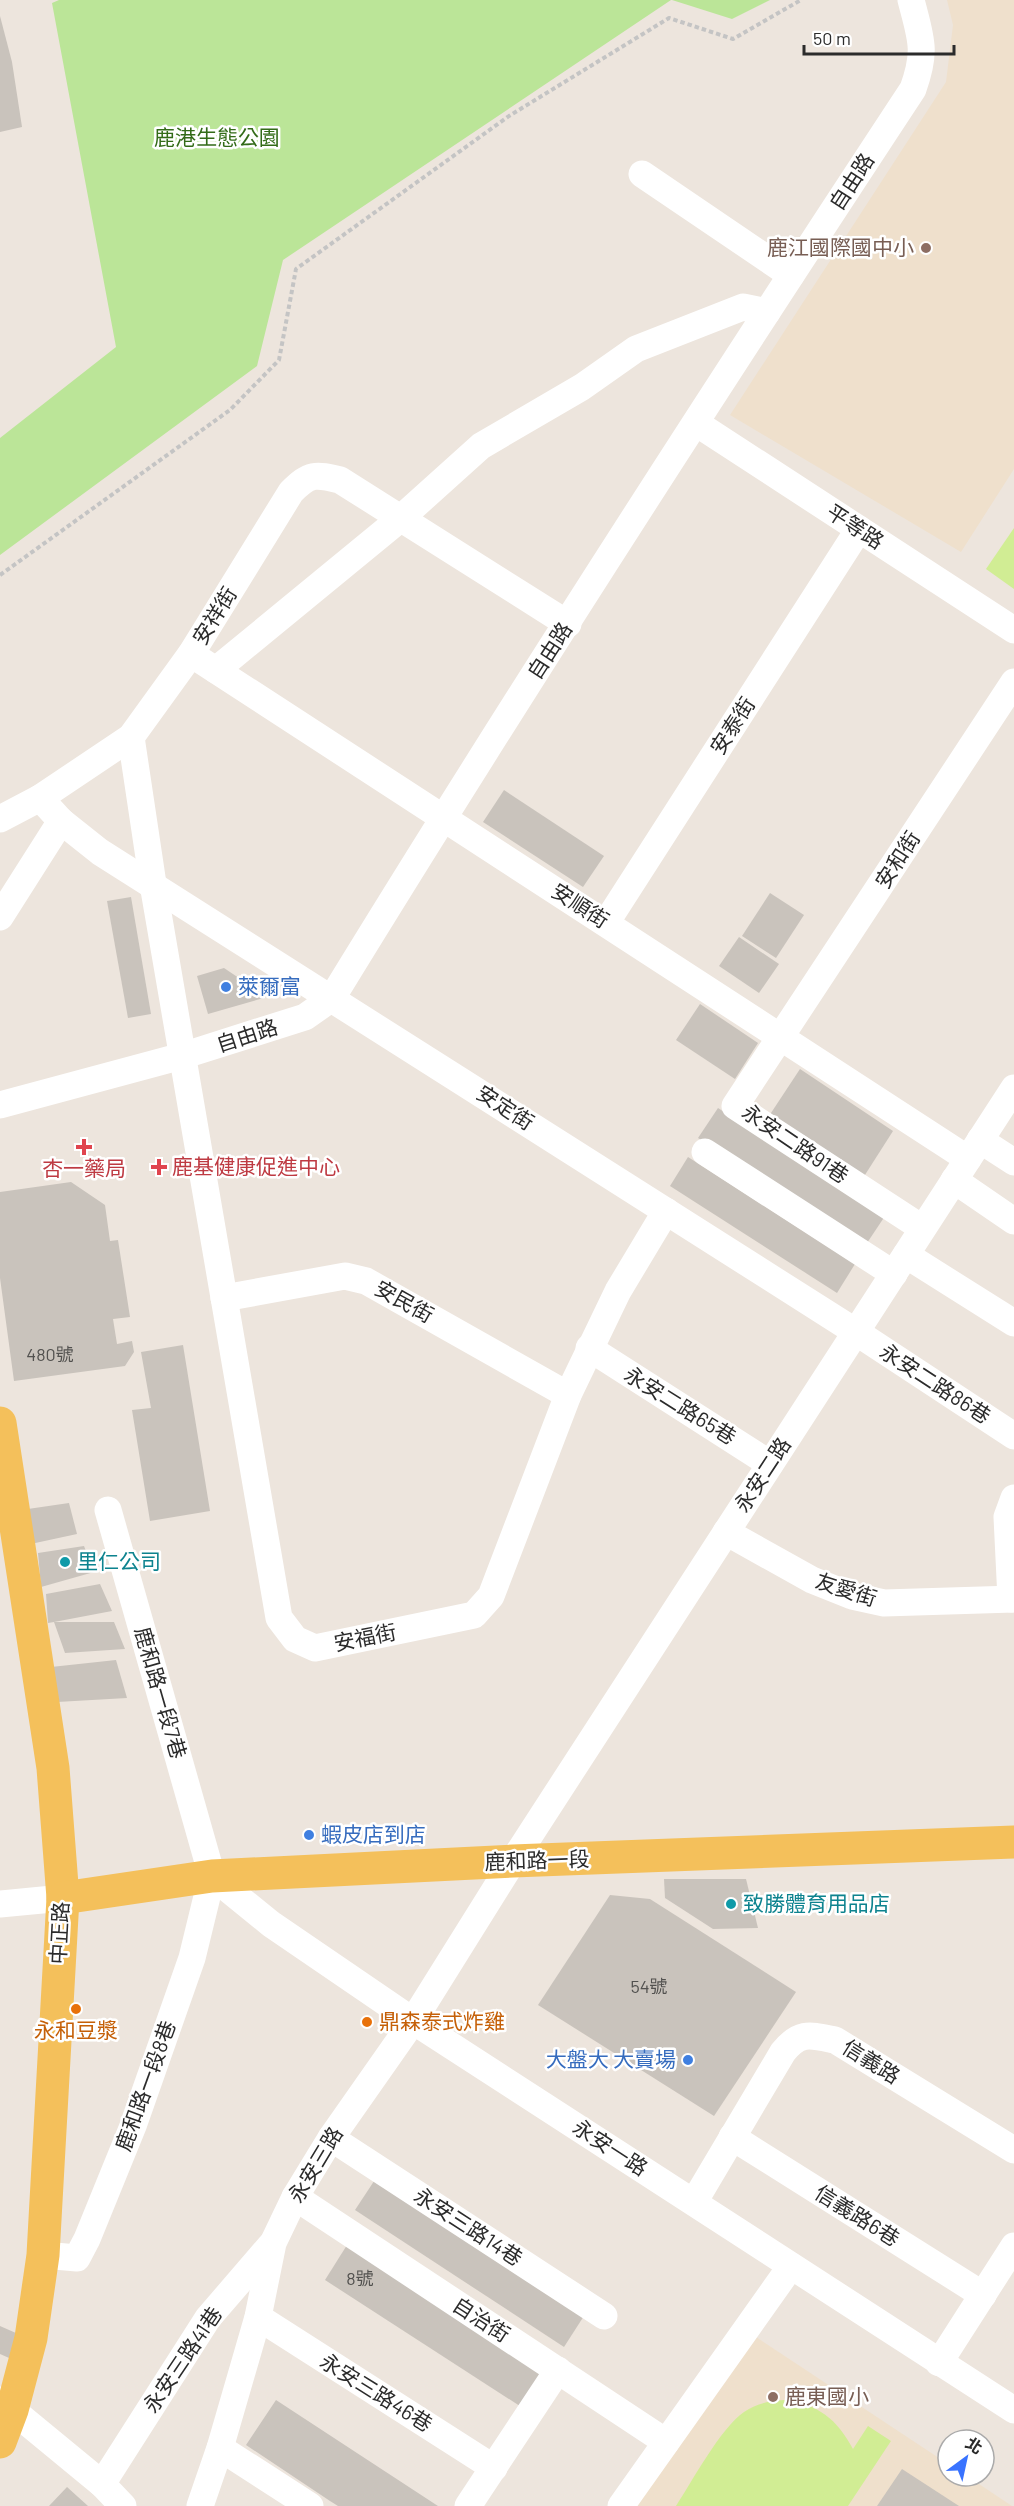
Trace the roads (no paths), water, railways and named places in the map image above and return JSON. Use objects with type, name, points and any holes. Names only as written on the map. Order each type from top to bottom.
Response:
[{"type":"main road","name":"中正路","points":[[0,1423],[53,1768],[63,1898],[43,2255],[31,2338],[6,2405],[0,2442]]},
{"type":"main road","name":"鹿和路一段","points":[[63,1898],[212,1876],[1014,1842]]},
{"type":"street","name":"自由路","points":[[0,1105],[182,1056],[305,1017],[332,998],[443,817],[913,89],[922,64],[921,38],[911,0]]},
{"type":"street","points":[[642,174],[791,275]]},
{"type":"street","points":[[216,670],[401,518],[481,446],[582,387],[636,349],[742,307],[767,312]]},
{"type":"street","name":"平等路","points":[[696,423],[1014,630]]},
{"type":"street","name":"安祥街","points":[[0,819],[40,798],[131,736],[191,654],[291,492],[305,478],[319,475],[340,480],[567,624]]},
{"type":"street","name":"安泰街","points":[[606,923],[859,529]]},
{"type":"street","name":"安順街","points":[[191,654],[967,1160]]},
{"type":"street","name":"安和街","points":[[781,1037],[1014,682]]},
{"type":"street","points":[[131,736],[182,1056]]},
{"type":"street","name":"安定街","points":[[40,798],[61,820],[100,852],[856,1332]]},
{"type":"street","points":[[0,917],[61,820]]},
{"type":"street","name":"永安二路91巷","points":[[781,1037],[735,1106],[922,1228]]},
{"type":"street","name":"安福街","points":[[182,1056],[279,1618],[295,1639],[315,1648],[474,1616],[491,1596],[568,1395],[589,1348],[618,1291],[666,1211]]},
{"type":"street","name":"永安二路","points":[[513,1862],[1014,1088]]},
{"type":"street","points":[[705,1152],[900,1264],[1014,1323]]},
{"type":"street","points":[[967,1160],[1014,1162]]},
{"type":"street","points":[[967,1160],[1014,1221]]},
{"type":"street","name":"安民街","points":[[224,1298],[345,1276],[366,1281],[568,1395]]},
{"type":"street","name":"永安二路86巷","points":[[856,1332],[1014,1436]]},
{"type":"street","name":"永安二路65巷","points":[[589,1348],[770,1464]]},
{"type":"street","points":[[1013,1599],[1007,1517],[1014,1498]]},
{"type":"street","name":"鹿和路一段7巷","points":[[108,1510],[212,1876]]},
{"type":"street","name":"友愛街","points":[[726,1532],[812,1580],[884,1603],[1013,1599]]},
{"type":"street","name":"永安三路","points":[[200,2506],[220,2448],[258,2318],[273,2243],[295,2197],[331,2138],[413,2021],[513,1862]]},
{"type":"street","name":"永安一路","points":[[212,1876],[272,1924],[413,2021],[1014,2410]]},
{"type":"street","name":"鹿和路一段8巷","points":[[43,2255],[77,2258],[87,2239],[133,2126],[192,1958],[212,1876]]},
{"type":"street","points":[[0,1904],[63,1898]]},
{"type":"street","name":"信義路","points":[[694,2202],[783,2052],[794,2038],[812,2035],[835,2040],[1014,2150]]},
{"type":"street","name":"信義路6巷","points":[[732,2137],[983,2295]]},
{"type":"street","name":"永安三路14巷","points":[[331,2138],[604,2316]]},
{"type":"street","name":"自治街","points":[[295,2197],[666,2442]]},
{"type":"street","name":"永安三路41巷","points":[[102,2484],[208,2318],[273,2243]]},
{"type":"street","points":[[939,2363],[1014,2246]]},
{"type":"street","points":[[621,2506],[791,2266]]},
{"type":"street","name":"永安三路46巷","points":[[258,2318],[494,2468]]},
{"type":"street","points":[[468,2506],[558,2370]]},
{"type":"street","points":[[6,2405],[102,2484],[123,2506]]},
{"type":"street","points":[[220,2448],[310,2506]]},
{"type":"place","name":"鹿江國際國中小","points":[[926,248]]},
{"type":"place","name":"萊爾富","points":[[226,987]]},
{"type":"place","name":"杏一藥局","points":[[84,1147]]},
{"type":"place","name":"鹿基健康促進中心","points":[[159,1167]]},
{"type":"place","name":"里仁公司","points":[[65,1562]]},
{"type":"place","name":"蝦皮店到店","points":[[309,1835]]},
{"type":"place","name":"致勝體育用品店","points":[[731,1904]]},
{"type":"place","name":"永和豆漿","points":[[76,2009]]},
{"type":"place","name":"鼎森泰式炸雞","points":[[367,2022]]},
{"type":"place","name":"大盤大 大賣場","points":[[688,2060]]},
{"type":"place","name":"鹿東國小","points":[[773,2397]]},
{"type":"park label","name":"鹿港生態公園","points":[[217,138]]}]
